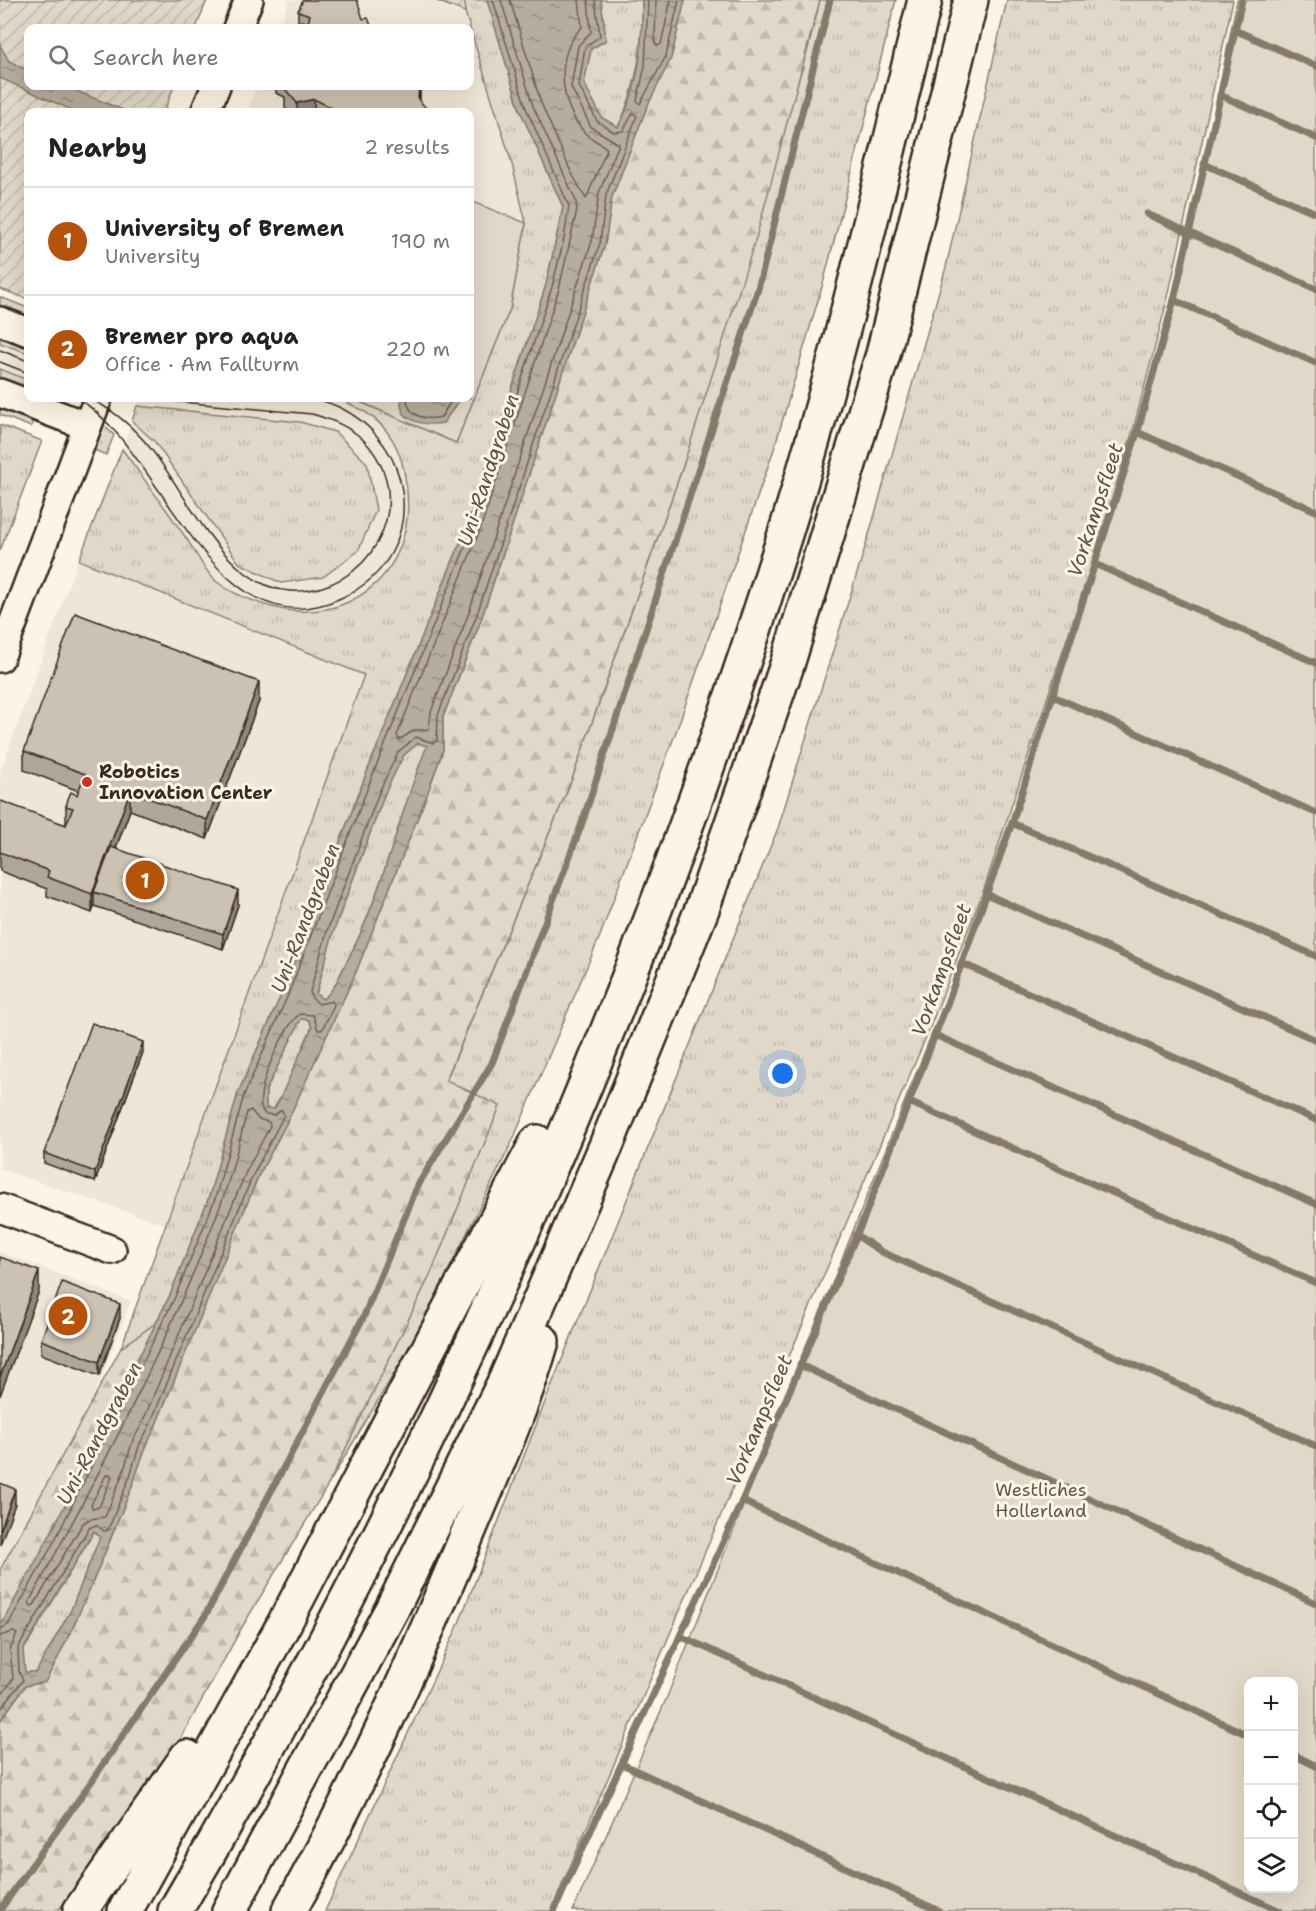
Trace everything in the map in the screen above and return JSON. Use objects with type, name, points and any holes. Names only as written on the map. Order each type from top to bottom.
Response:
[{"type":"highway","points":[[175,1911],[342,1612],[421,1453],[495,1293],[612,1019],[715,740],[786,531],[840,344],[925,0]]},
{"type":"highway","points":[[229,1911],[392,1609],[506,1379],[702,909],[812,586],[883,354],[971,0]]},
{"type":"highway","points":[[124,1911],[284,1624],[528,1161],[573,1060],[612,1019]]},
{"type":"highway","points":[[289,1911],[346,1806],[424,1636],[528,1388],[580,1206]]},
{"type":"highway","points":[[80,1911],[176,1775],[261,1639],[284,1624]]},
{"type":"highway","points":[[308,1911],[320,1888],[346,1806]]},
{"type":"street","points":[[239,24],[249,0]]},
{"type":"street","points":[[208,108],[214,90]]},
{"type":"street","points":[[0,321],[24,330]]},
{"type":"street","points":[[0,393],[87,426]]},
{"type":"street","points":[[0,658],[96,402]]},
{"type":"street","points":[[0,1208],[112,1250]]},
{"type":"shaded area","points":[[289,0],[465,0],[465,12],[469,24],[280,24]]},
{"type":"shaded area","points":[[474,41],[512,164],[526,223],[474,203],[474,108],[249,108],[255,90],[474,90]]},
{"type":"shaded area","points":[[0,343],[24,352],[24,378],[0,369]]},
{"type":"shaded area","points":[[138,402],[345,402],[366,411],[388,432],[403,461],[410,507],[402,548],[377,585],[356,600],[330,609],[285,612],[238,596],[216,581],[122,449],[132,421],[155,442],[367,463],[335,432],[300,422],[137,406]]},
{"type":"shaded area","points":[[78,560],[364,675],[166,1225],[0,1169],[0,772]]},
{"type":"shaded area","points":[[0,1252],[131,1301],[99,1384],[46,1489],[0,1570]]},
{"type":"green space","points":[[0,0],[207,0],[198,24],[24,24],[24,90],[172,90],[166,108],[24,108],[24,298],[0,289]]},
{"type":"green space","points":[[435,0],[487,0],[520,110],[563,207],[546,285],[467,526],[365,777],[282,993],[238,1093],[209,1197],[170,1295],[156,1323],[121,1348],[364,675],[79,560],[122,449],[178,526],[208,573],[217,582],[239,595],[262,604],[293,611],[322,610],[348,602],[371,588],[389,568],[401,544],[407,516],[404,471],[395,445],[383,427],[371,416],[345,402],[360,402],[456,443],[510,309],[526,223],[512,164],[474,41],[474,24],[469,24],[465,12]]},
{"type":"green space","points":[[435,0],[465,0],[465,12]]},
{"type":"green space","points":[[601,0],[642,0],[641,33],[635,81],[618,127],[602,118],[584,83],[591,49],[606,40]]},
{"type":"green space","points":[[685,0],[820,0],[756,238],[683,466],[572,779],[446,1080],[500,1106],[430,1275],[328,1485],[245,1622],[172,1754],[58,1911],[0,1911],[0,1721],[25,1686],[45,1682],[79,1613],[258,1177],[286,1124],[356,972],[426,797],[443,750],[443,717],[481,620],[605,244],[612,197],[646,109],[671,58]]},
{"type":"green space","points":[[820,0],[896,0],[824,280],[774,449],[677,729],[600,936],[512,1142],[415,1338],[328,1485],[430,1275],[499,1106],[446,1081],[572,779],[683,466],[809,45]]},
{"type":"green space","points":[[1007,0],[1233,0],[1168,297],[1133,430],[1092,563],[983,892],[927,1035],[551,1911],[325,1911],[457,1628],[552,1384],[778,828],[868,538],[946,267]]},
{"type":"green space","name":"Westliches Hollerland","points":[[1237,0],[1316,0],[1316,1911],[573,1911],[667,1697],[976,923],[1142,427],[1189,239]]},
{"type":"green space","points":[[474,203],[526,223],[510,309],[474,398]]},
{"type":"green space","points":[[0,297],[24,306],[24,314],[0,305]]},
{"type":"green space","points":[[0,329],[24,338],[24,352],[0,343]]},
{"type":"green space","points":[[0,369],[24,378],[24,392],[0,383]]},
{"type":"green space","points":[[360,402],[473,402],[456,443]]},
{"type":"green space","points":[[137,406],[300,422],[335,432],[367,463],[376,510],[358,551],[323,577],[281,583],[239,563],[155,442],[132,421]]},
{"type":"green space","points":[[19,407],[35,414],[31,427],[0,415],[0,409],[16,414]]},
{"type":"green space","points":[[102,424],[114,435],[106,455],[92,449]]},
{"type":"green space","points":[[0,425],[42,441],[0,551]]},
{"type":"green space","points":[[418,743],[428,746],[407,800],[370,912],[336,984],[323,999],[316,994],[333,933],[385,793],[403,756]]},
{"type":"green space","points":[[301,1019],[309,1020],[312,1027],[280,1099],[274,1109],[266,1108],[266,1090]]},
{"type":"green space","points":[[156,1323],[49,1537],[0,1627],[0,1570],[121,1348]]},
{"type":"green space","points":[[95,1530],[100,1537],[71,1610],[36,1672],[24,1672],[23,1651]]},
{"type":"water","name":"Uni-Randgraben","points":[[487,0],[601,0],[606,40],[591,49],[584,83],[602,118],[618,127],[636,81],[641,49],[642,0],[685,0],[671,58],[646,109],[612,197],[605,244],[481,620],[443,717],[443,750],[426,797],[356,972],[286,1124],[258,1177],[79,1614],[45,1682],[25,1686],[0,1721],[0,1627],[49,1537],[170,1295],[209,1197],[238,1093],[282,993],[365,777],[467,526],[546,285],[563,207],[520,110]],"holes":[[[418,743],[427,746],[370,912],[336,984],[323,999],[316,994],[333,933],[385,793],[403,756]],[[301,1019],[309,1020],[312,1027],[274,1109],[266,1108],[266,1090]],[[94,1531],[100,1537],[71,1610],[36,1672],[25,1672],[23,1650]]]},
{"type":"water","points":[[0,45],[9,61],[24,69],[24,89],[0,78]]},
{"type":"water","points":[[27,90],[74,90],[118,108],[67,108]]},
{"type":"water","points":[[402,402],[458,402],[443,423],[429,424],[414,421],[403,412]]},
{"type":"building","points":[[303,0],[357,0],[363,19],[368,18],[370,24],[301,24],[301,21],[308,23],[310,15],[298,11]]},
{"type":"building","points":[[286,90],[419,90],[418,99],[426,108],[332,108],[314,99],[297,103]]},
{"type":"building","points":[[75,613],[259,682],[207,820],[130,791],[92,894],[47,877],[49,871],[0,852],[1,801],[66,825],[73,808],[66,806],[68,799],[71,792],[77,795],[85,774],[24,751]]},
{"type":"building","points":[[111,847],[238,890],[223,934],[94,892]]},
{"type":"building","points":[[92,1023],[143,1042],[95,1172],[44,1153]]},
{"type":"building","points":[[0,1257],[39,1271],[0,1377]]},
{"type":"building","points":[[62,1282],[120,1304],[99,1362],[41,1340]]},
{"type":"building","points":[[0,1483],[15,1489],[0,1531]]},
{"type":"waterway","points":[[0,1910],[205,1616],[364,1316],[418,1185],[492,1063],[581,826],[758,289],[830,0]]},
{"type":"waterway","name":"Vorkampsfleet","points":[[554,1911],[742,1501],[864,1218],[947,1004],[1012,823],[1137,432],[1174,300],[1242,0]]},
{"type":"waterway","points":[[1235,30],[1316,66]]},
{"type":"waterway","points":[[1220,95],[1316,138]]},
{"type":"waterway","points":[[1204,164],[1316,213]]},
{"type":"waterway","points":[[1147,214],[1316,289]]},
{"type":"waterway","points":[[1174,300],[1316,363]]},
{"type":"waterway","points":[[1137,432],[1316,511]]},
{"type":"waterway","points":[[1095,564],[1316,663]]},
{"type":"waterway","points":[[1053,696],[1316,813]]},
{"type":"waterway","points":[[1012,823],[1316,956]]},
{"type":"waterway","points":[[986,894],[1316,1040]]},
{"type":"waterway","points":[[961,963],[1316,1120]]},
{"type":"waterway","points":[[935,1035],[1316,1204]]},
{"type":"waterway","points":[[909,1102],[1316,1283]]},
{"type":"waterway","points":[[856,1235],[882,1252],[1316,1446]]},
{"type":"waterway","points":[[800,1365],[1316,1603]]},
{"type":"waterway","points":[[742,1501],[1244,1733]]},
{"type":"waterway","points":[[680,1636],[1280,1911]]},
{"type":"waterway","points":[[1298,1757],[1316,1766]]},
{"type":"waterway","points":[[622,1764],[939,1911]]},
{"type":"tram line","points":[[0,350],[24,359]]},
{"type":"tram line","points":[[0,362],[24,371]]},
{"type":"tram line","points":[[82,402],[108,423],[137,459],[193,539],[224,574],[258,599],[296,608],[341,598],[372,577],[393,551],[402,520],[402,489],[392,459],[373,432],[346,411],[322,402]]},
{"type":"tram line","points":[[97,402],[114,413],[151,449],[210,536],[246,574],[267,586],[290,591],[318,588],[342,578],[362,563],[377,542],[386,519],[388,494],[382,469],[362,439],[350,429],[312,414],[181,402]]},
{"type":"place","name":"Robotics Innovation Center","points":[[87,782]]},
{"type":"place","name":"University of Bremen","points":[[145,880]]},
{"type":"place","name":"Bremer pro aqua","points":[[68,1316]]}]
